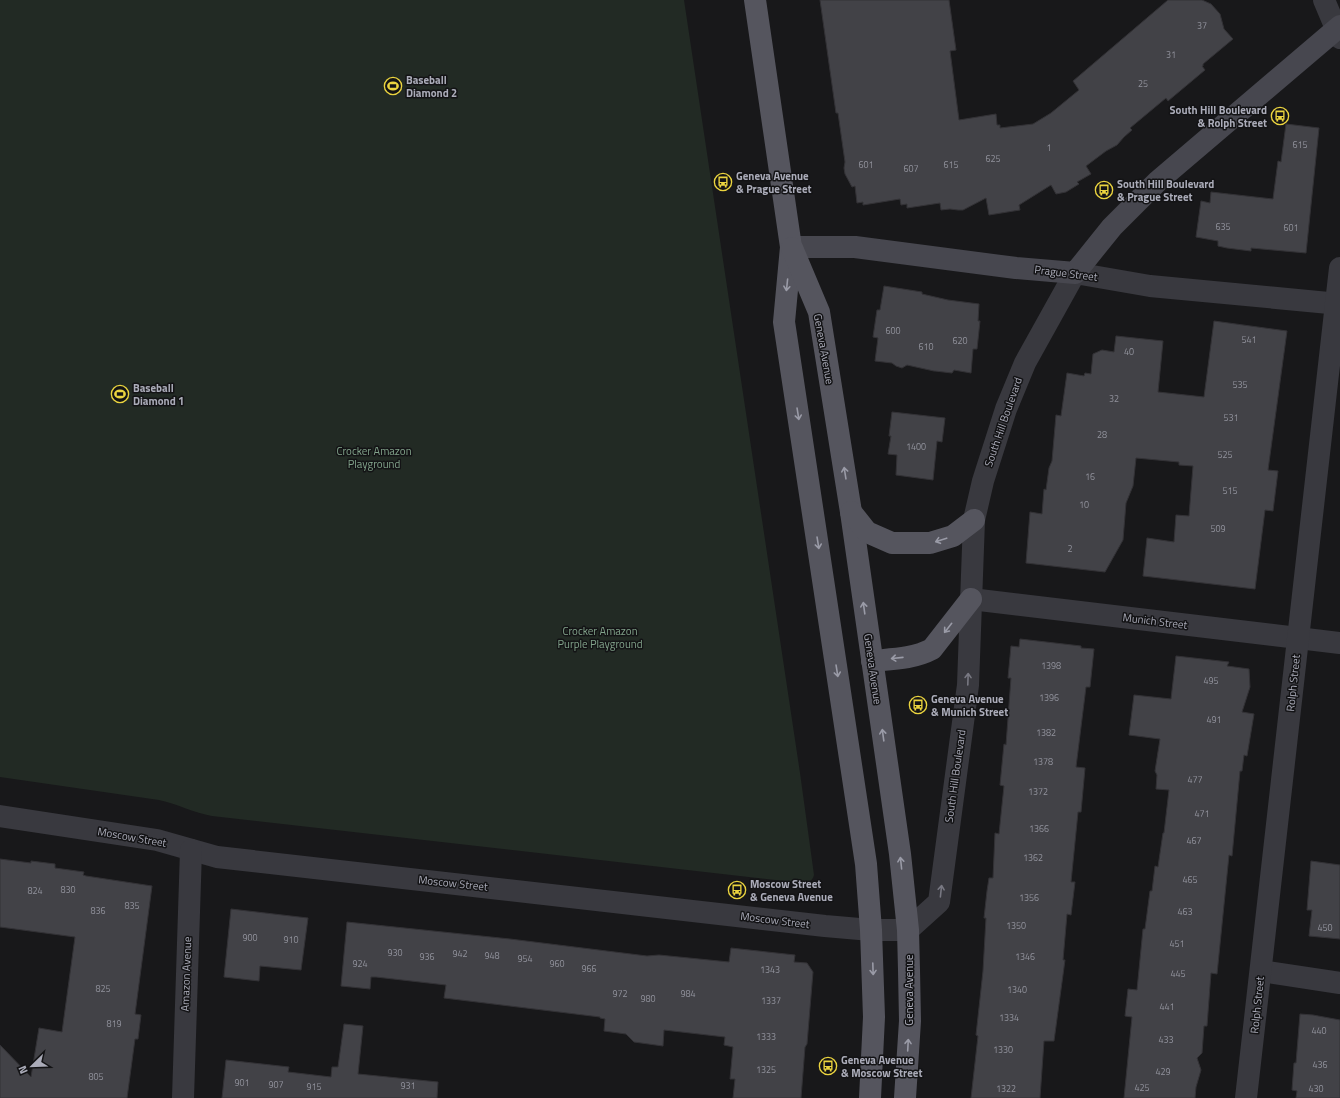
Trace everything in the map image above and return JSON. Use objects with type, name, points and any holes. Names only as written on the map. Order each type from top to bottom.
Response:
[{"type":"main road","name":"Geneva Avenue","points":[[755,0],[791,247],[784,322],[866,864],[871,930],[874,1017],[870,1098]]},
{"type":"main road","name":"Geneva Avenue","points":[[791,247],[819,312],[851,512],[900,854],[908,930],[910,1022],[905,1098]]},
{"type":"main road","points":[[851,512],[867,532],[892,543],[930,543],[953,536],[974,520]]},
{"type":"main road","points":[[872,661],[910,657],[923,654],[932,649],[971,599]]},
{"type":"street","points":[[1324,0],[1339,31]]},
{"type":"street","name":"South Hill Boulevard","points":[[908,930],[939,902],[968,685],[974,520],[983,481],[1009,402],[1025,362],[1075,273],[1112,227],[1158,181],[1339,31]]},
{"type":"street","name":"Prague Street","points":[[791,247],[855,247],[1016,268],[1075,273],[1150,286],[1338,304]]},
{"type":"street","name":"Rolph Street","points":[[1246,1098],[1338,304],[1340,268]]},
{"type":"street","name":"Munich Street","points":[[971,599],[1340,643]]},
{"type":"street","name":"Moscow Street","points":[[0,816],[157,840],[217,857],[825,926],[871,930],[908,930]]},
{"type":"street","name":"Amazon Avenue","points":[[183,1098],[191,850]]},
{"type":"street","points":[[1261,971],[1340,983]]},
{"type":"green space","name":"Crocker Amazon Playground","points":[[0,0],[684,0],[800,773],[814,875],[811,880],[802,883],[212,816],[159,800],[0,777]]},
{"type":"building","points":[[820,0],[949,0],[956,50],[950,51],[959,120],[996,114],[997,125],[1000,125],[1000,128],[1033,124],[1051,113],[1079,90],[1073,81],[1168,0],[1202,0],[1211,4],[1220,14],[1224,29],[1233,39],[1203,64],[1202,66],[1205,70],[1168,101],[1166,98],[1130,128],[1132,130],[1117,145],[1106,151],[1086,166],[1091,174],[1077,182],[1079,184],[1066,192],[1056,194],[1051,185],[1019,205],[1020,210],[989,215],[986,198],[963,210],[941,210],[940,203],[907,208],[907,204],[901,205],[900,199],[863,205],[863,202],[857,203],[855,186],[852,187],[845,174],[845,162],[838,113],[836,113]]},
{"type":"building","points":[[1286,124],[1319,128],[1306,253],[1251,248],[1251,251],[1227,248],[1218,246],[1218,241],[1196,237],[1201,201],[1210,203],[1211,192],[1273,199],[1278,161],[1281,162]]},
{"type":"building","points":[[884,286],[922,292],[922,294],[948,300],[979,304],[978,321],[980,321],[977,349],[973,349],[971,373],[954,370],[952,373],[934,371],[907,365],[902,368],[892,363],[875,361],[878,338],[873,337],[877,310],[880,310]]},
{"type":"building","points":[[1214,321],[1287,331],[1268,470],[1278,471],[1273,511],[1265,510],[1255,589],[1143,576],[1147,538],[1174,542],[1176,515],[1189,516],[1193,466],[1179,465],[1179,462],[1136,458],[1133,486],[1126,503],[1123,540],[1105,572],[1026,563],[1030,512],[1042,514],[1044,489],[1046,490],[1049,468],[1052,461],[1056,415],[1061,416],[1067,373],[1084,376],[1085,373],[1091,374],[1093,354],[1102,350],[1114,352],[1116,336],[1163,341],[1158,392],[1204,397]]},
{"type":"building","points":[[892,412],[945,418],[942,442],[937,441],[933,480],[896,475],[897,455],[888,454],[891,436],[889,436]]},
{"type":"building","points":[[1020,639],[1081,646],[1081,648],[1094,649],[1090,687],[1086,687],[1076,767],[1085,768],[1081,812],[1078,812],[1071,882],[1075,882],[1071,915],[1067,914],[1063,960],[1065,960],[1054,1041],[1044,1041],[1040,1098],[971,1098],[983,971],[986,918],[984,918],[989,878],[993,878],[995,833],[999,834],[1004,786],[1000,785],[1004,744],[1006,745],[1011,678],[1008,678],[1011,646],[1019,647]]},
{"type":"building","points":[[1176,656],[1229,662],[1227,666],[1249,669],[1250,687],[1242,712],[1254,714],[1247,756],[1244,755],[1242,771],[1240,771],[1232,856],[1229,855],[1217,974],[1211,973],[1207,1026],[1204,1026],[1202,1053],[1197,1058],[1201,1070],[1196,1087],[1195,1098],[1124,1098],[1132,1017],[1125,1016],[1128,989],[1137,990],[1143,929],[1145,929],[1155,866],[1158,867],[1169,790],[1156,789],[1157,775],[1155,771],[1160,739],[1129,735],[1134,695],[1171,699]]},
{"type":"building","points":[[0,859],[55,864],[55,868],[84,872],[83,875],[86,876],[152,886],[135,1014],[141,1015],[138,1039],[135,1039],[127,1098],[0,1098],[0,1045],[31,1077],[39,1028],[62,1032],[75,937],[0,927]]},
{"type":"building","points":[[1311,861],[1340,865],[1340,939],[1309,936],[1312,910],[1307,910]]},
{"type":"building","points":[[231,909],[308,918],[301,970],[260,966],[259,981],[224,977]]},
{"type":"building","points":[[347,922],[510,939],[647,956],[659,955],[729,962],[731,948],[795,955],[794,962],[807,963],[813,972],[801,1098],[733,1098],[735,1079],[730,1079],[733,1047],[724,1045],[725,1037],[664,1030],[663,1046],[634,1042],[626,1034],[604,1031],[605,1019],[600,1017],[444,998],[446,985],[371,977],[370,989],[341,986]]},
{"type":"building","points":[[1300,1014],[1340,1020],[1340,1098],[1296,1098],[1297,1091],[1292,1090]]},
{"type":"building","points":[[344,1024],[363,1026],[358,1074],[438,1082],[437,1098],[222,1098],[226,1060],[289,1067],[288,1072],[331,1077],[332,1067],[338,1067]]},
{"type":"place","name":"Baseball Diamond 2","points":[[393,86]]},
{"type":"place","name":"South Hill Boulevard & Rolph Street","points":[[1280,116]]},
{"type":"place","name":"Geneva Avenue & Prague Street","points":[[723,182]]},
{"type":"place","name":"South Hill Boulevard & Prague Street","points":[[1104,190]]},
{"type":"place","name":"Baseball Diamond 1","points":[[120,394]]},
{"type":"place","name":"Geneva Avenue & Munich Street","points":[[918,705]]},
{"type":"place","name":"Moscow Street & Geneva Avenue","points":[[737,890]]},
{"type":"place","name":"Geneva Avenue & Moscow Street","points":[[828,1066]]},
{"type":"park label","name":"Crocker Amazon Purple Playground","points":[[600,637]]}]
